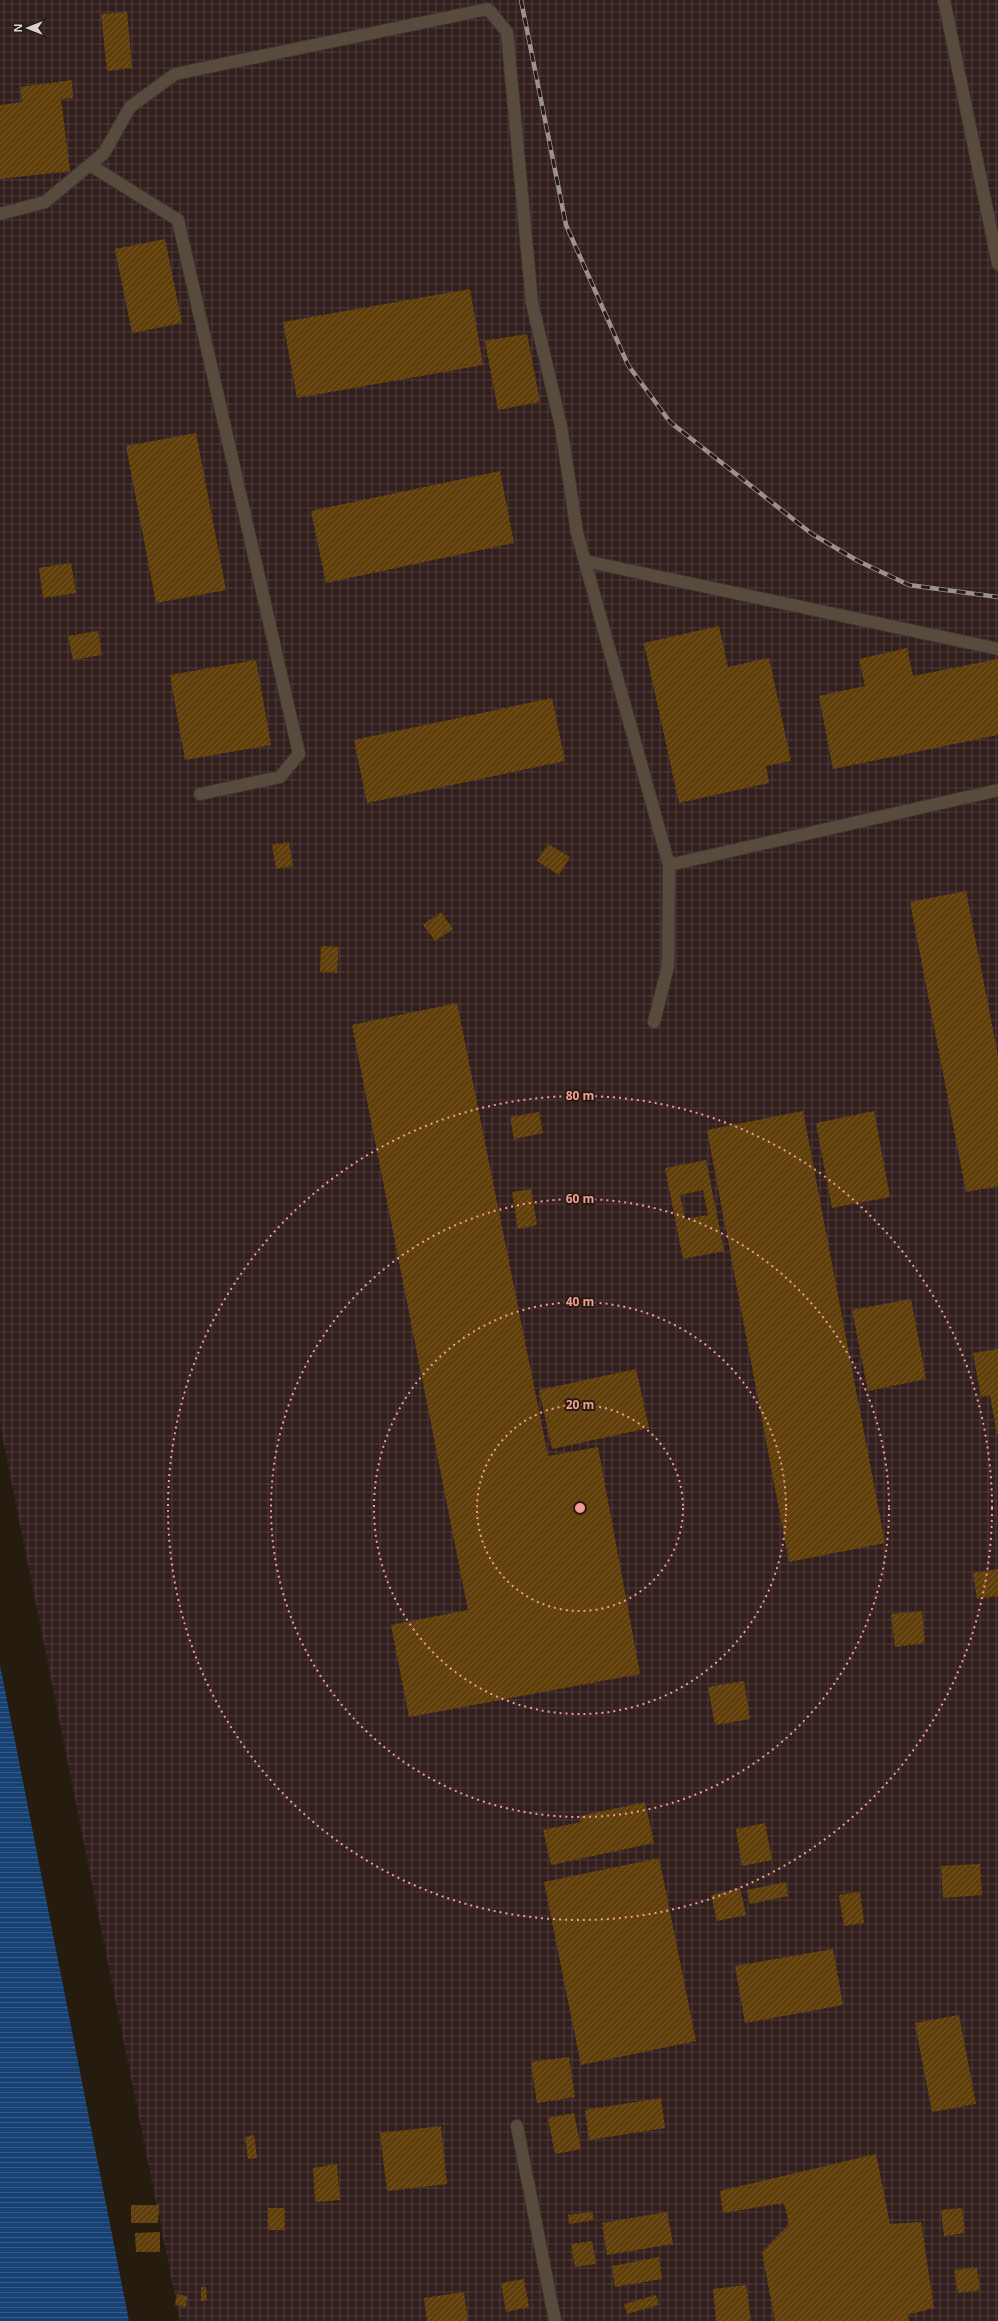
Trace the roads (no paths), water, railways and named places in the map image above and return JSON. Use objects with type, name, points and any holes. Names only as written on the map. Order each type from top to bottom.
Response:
[{"type":"lane","points":[[944,0],[998,264]]},
{"type":"lane","points":[[0,214],[45,202],[104,153],[130,107],[175,74],[488,9],[507,32],[532,303],[561,426],[578,533],[668,865],[668,966],[654,1022]]},
{"type":"lane","points":[[90,165],[178,220],[298,754],[280,777],[200,794]]},
{"type":"lane","points":[[586,561],[998,648]]},
{"type":"lane","points":[[668,865],[998,790]]},
{"type":"lane","points":[[517,2126],[555,2321]]},
{"type":"water","points":[[0,1665],[129,2321],[0,2321]]},
{"type":"railway","points":[[521,0],[566,225],[628,365],[670,422],[812,534],[858,561],[909,585],[998,597]]}]
